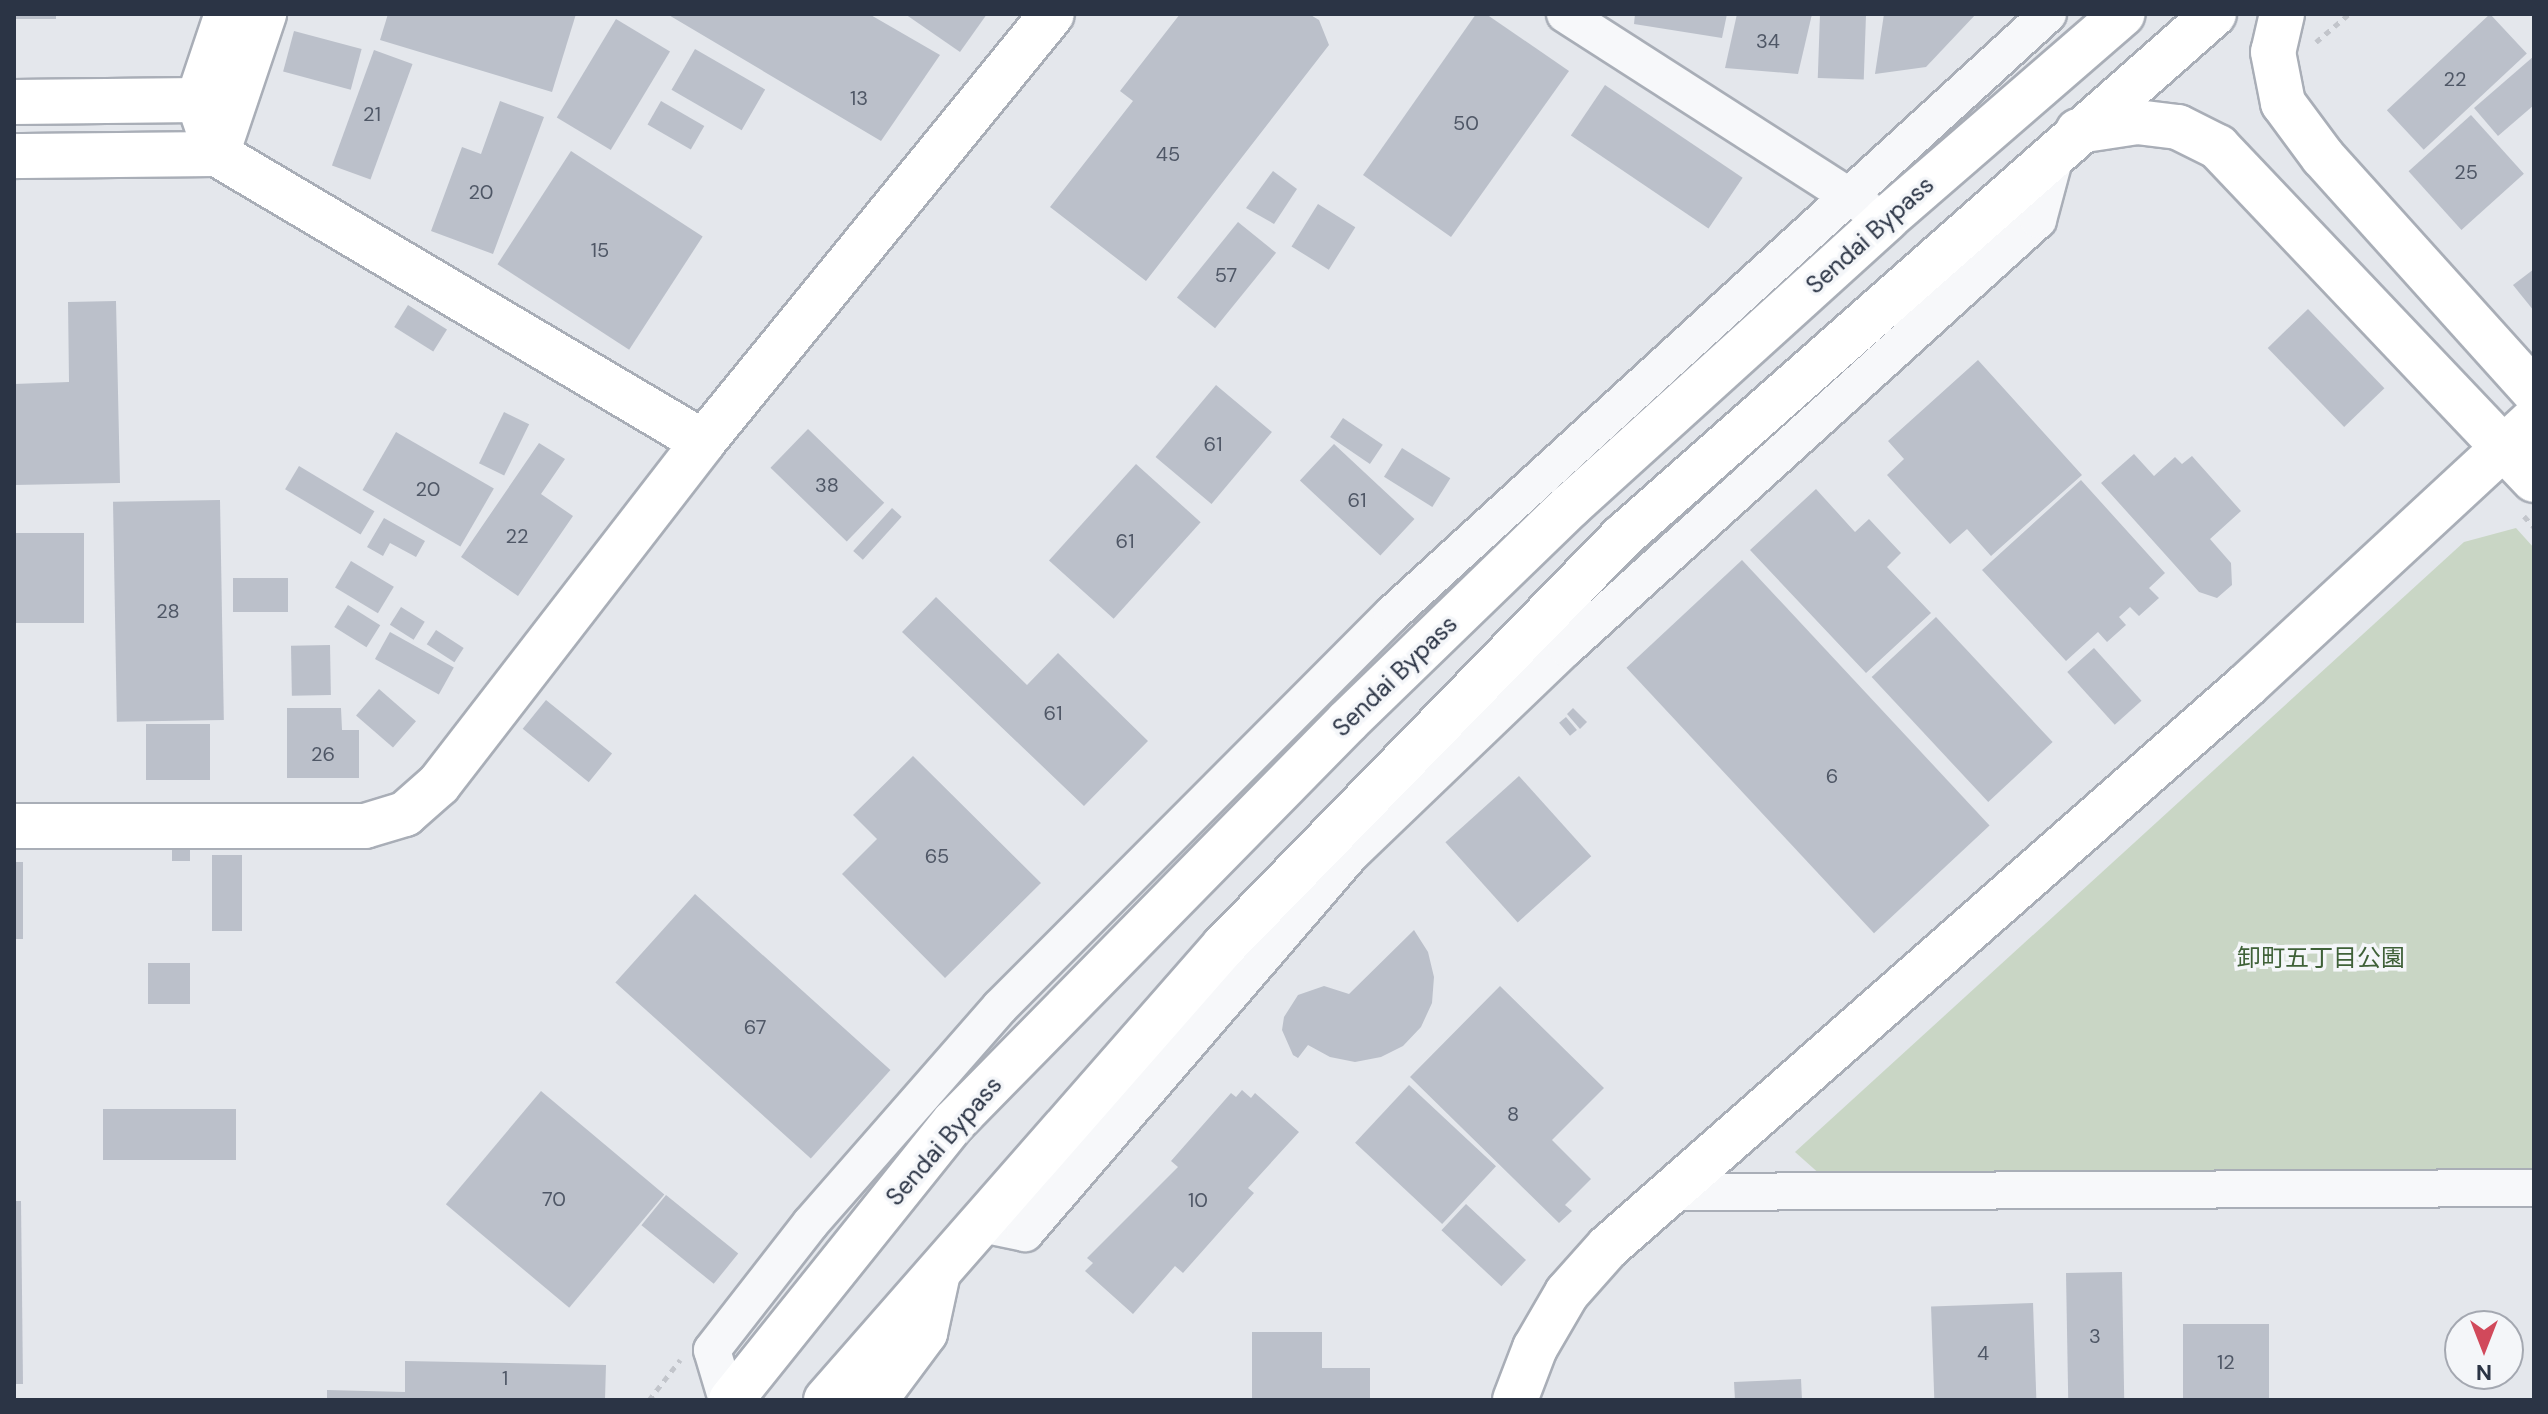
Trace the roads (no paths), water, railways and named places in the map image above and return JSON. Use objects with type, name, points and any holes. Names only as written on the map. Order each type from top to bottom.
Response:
[{"type":"main road","points":[[217,154],[198,100],[227,14]]},
{"type":"main road","points":[[217,154],[264,14]]},
{"type":"main road","points":[[14,826],[365,826],[405,814],[439,784],[703,442],[1052,14]]},
{"type":"main road","name":"Sendai Bypass","points":[[729,1400],[954,1122],[1348,721],[1537,538],[1886,219],[2123,14]]},
{"type":"main road","points":[[826,1400],[977,1223],[1224,946],[1622,537],[2067,140],[2214,14]]},
{"type":"main road","points":[[2282,14],[2273,52],[2283,103],[2323,157],[2534,391]]},
{"type":"main road","points":[[14,102],[198,100]]},
{"type":"main road","points":[[2067,140],[2137,122],[2178,127],[2218,147],[2534,480]]},
{"type":"main road","points":[[14,156],[217,154],[703,442]]},
{"type":"main road","points":[[1515,1400],[1535,1348],[1567,1293],[1668,1192],[2246,686],[2534,419]]},
{"type":"main road","points":[[875,1400],[925,1333],[940,1267]]},
{"type":"street","points":[[1565,14],[1886,219]]},
{"type":"street","points":[[729,1400],[712,1350],[810,1224],[1000,1007],[1392,614],[2048,14]]},
{"type":"street","points":[[1668,1192],[2534,1188]]},
{"type":"park label","name":"卸町五丁目公園","points":[[2321,958]]}]
